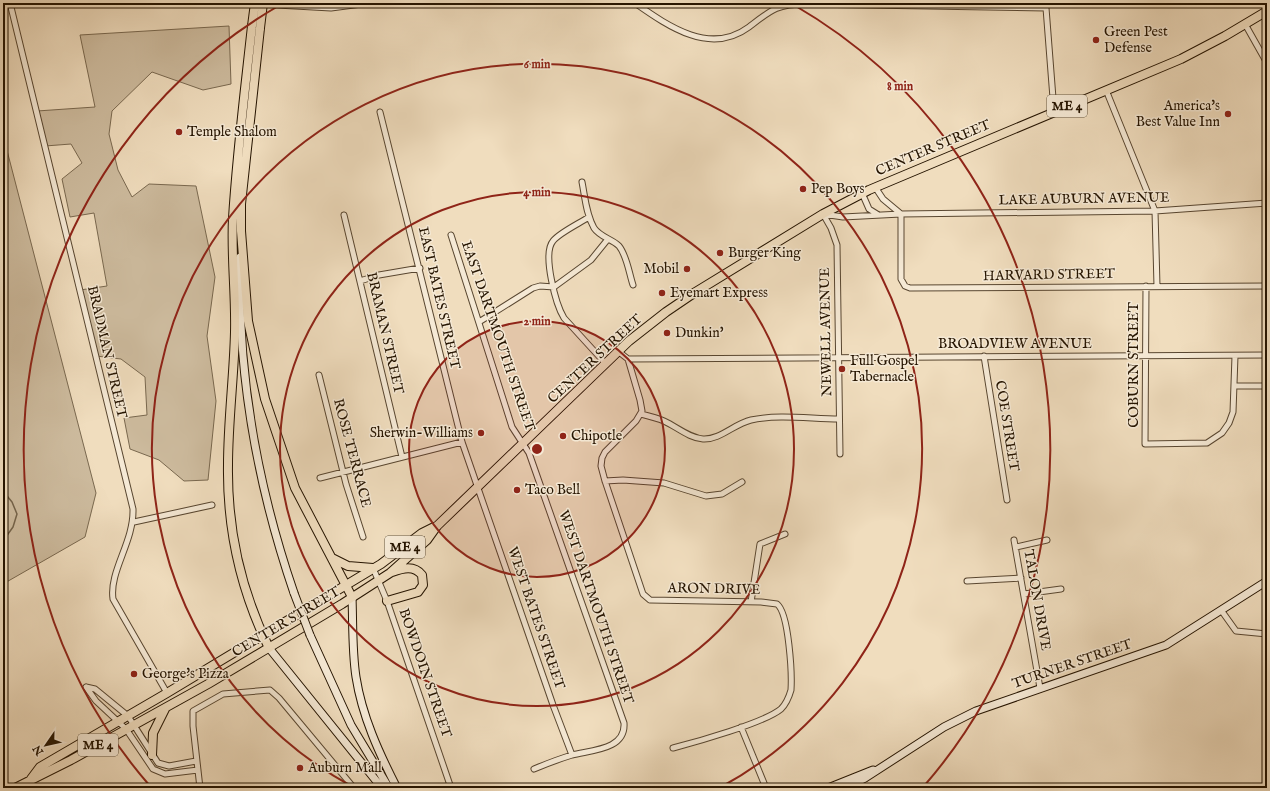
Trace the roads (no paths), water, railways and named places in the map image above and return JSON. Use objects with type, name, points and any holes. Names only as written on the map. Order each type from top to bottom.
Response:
[{"type":"main road","points":[[255,3],[256,27],[240,231],[240,285],[243,353],[249,406],[258,461],[273,525],[294,593],[310,635],[352,725],[388,788]]},
{"type":"main road","points":[[263,3],[256,27],[233,220],[233,382],[228,446],[228,493],[240,572],[254,618],[262,635],[269,648],[382,788]]},
{"type":"main road","name":"CENTER STREET","points":[[30,780],[40,767],[167,693],[394,556],[422,534],[436,526],[523,445],[629,341],[689,297],[823,214],[862,193],[1181,58],[1245,24],[1267,10]]},
{"type":"main road","points":[[240,231],[248,321],[265,399],[295,488],[352,597],[356,677],[372,732],[397,788]]},
{"type":"main road","points":[[234,309],[243,353]]},
{"type":"main road","name":"CENTER STREET","points":[[15,788],[46,773],[166,707],[269,648],[378,581],[390,573],[427,540],[436,526]]},
{"type":"main road","points":[[331,558],[354,567],[373,568]]},
{"type":"main road","points":[[387,601],[418,592],[423,585],[424,580],[422,575],[415,568],[390,573]]},
{"type":"main road","name":"TURNER STREET","points":[[845,788],[865,778],[959,719],[992,705],[1166,645],[1267,581]]},
{"type":"main road","points":[[248,644],[253,637],[254,618]]},
{"type":"main road","points":[[152,755],[153,732],[166,707]]},
{"type":"main road","name":"TURNER STREET","points":[[828,788],[883,767]]},
{"type":"street","name":"BRADMAN STREET","points":[[10,3],[133,509],[134,522],[114,581],[112,590],[113,599],[167,693]]},
{"type":"street","points":[[238,3],[332,8],[369,3]]},
{"type":"street","points":[[635,3],[687,34],[709,40],[729,37],[741,32],[774,9],[799,4],[1046,5],[1054,111]]},
{"type":"street","points":[[1245,24],[1267,63]]},
{"type":"street","points":[[1106,90],[1155,212],[1157,286]]},
{"type":"street","name":"EAST BATES STREET","points":[[380,112],[462,442],[478,487]]},
{"type":"street","points":[[582,182],[589,217],[598,233],[618,246],[624,254],[633,285]]},
{"type":"street","points":[[875,187],[883,199],[901,214]]},
{"type":"street","points":[[862,193],[869,209],[880,215]]},
{"type":"street","name":"LAKE AUBURN AVENUE","points":[[823,214],[843,217],[901,214],[1155,212],[1267,204]]},
{"type":"street","name":"NEWELL AVENUE","points":[[823,214],[831,228],[837,245],[840,454]]},
{"type":"street","name":"HARVARD STREET","points":[[901,214],[901,280],[910,288],[1267,286]]},
{"type":"street","name":"BRAMAN STREET","points":[[344,215],[402,457]]},
{"type":"street","points":[[589,217],[553,240],[548,248],[559,310],[564,318],[606,364]]},
{"type":"street","name":"EAST DARTMOUTH STREET","points":[[451,235],[512,427],[523,445]]},
{"type":"street","points":[[479,322],[533,288],[540,286],[554,287],[591,260],[608,239]]},
{"type":"street","points":[[360,281],[379,275],[420,268]]},
{"type":"street","name":"COBURN STREET","points":[[1146,286],[1145,444],[1188,444],[1212,441],[1222,433],[1232,418],[1234,386]]},
{"type":"street","points":[[619,352],[628,359],[640,400],[641,414],[610,445],[603,456],[602,466],[605,481],[623,480],[664,483],[706,496],[722,494],[742,482]]},
{"type":"street","name":"BROADVIEW AVENUE","points":[[628,359],[1267,355]]},
{"type":"street","name":"COE STREET","points":[[984,356],[1007,500]]},
{"type":"street","points":[[1235,356],[1234,386],[1267,386]]},
{"type":"street","name":"ROSE TERRACE","points":[[319,375],[343,472],[363,537]]},
{"type":"street","points":[[641,414],[659,419],[687,434],[704,439],[712,438],[739,423],[753,419],[839,419]]},
{"type":"street","points":[[320,478],[462,442]]},
{"type":"street","name":"WEST DARTMOUTH STREET","points":[[523,445],[529,453],[625,729],[623,735],[616,742],[604,748],[572,755]]},
{"type":"street","name":"ARON DRIVE","points":[[605,481],[642,590],[648,599],[658,601],[769,602],[780,606],[786,628],[791,682],[790,694],[780,709],[741,727]]},
{"type":"street","name":"WEST BATES STREET","points":[[478,487],[553,705],[572,755]]},
{"type":"street","points":[[134,522],[212,505]]},
{"type":"street","points":[[751,602],[760,544],[785,534]]},
{"type":"street","name":"TALON DRIVE","points":[[1014,540],[1040,688]]},
{"type":"street","points":[[1016,547],[1047,540]]},
{"type":"street","name":"BOWDOIN STREET","points":[[373,568],[387,601],[451,788]]},
{"type":"street","points":[[967,580],[1021,578]]},
{"type":"street","points":[[1024,594],[1061,589]]},
{"type":"street","points":[[1221,610],[1236,631],[1267,634]]},
{"type":"street","points":[[196,761],[166,766],[158,763],[135,724],[128,716],[95,689],[86,687],[96,701],[126,729],[149,765],[158,773],[172,774],[198,770]]},
{"type":"street","points":[[200,788],[196,761],[193,711],[223,694],[270,690],[279,698],[354,788]]},
{"type":"street","points":[[673,748],[741,727],[766,788]]},
{"type":"street","points":[[534,769],[572,755]]},
{"type":"waterway","points":[[3,491],[12,502],[17,514],[13,527],[3,541]]},
{"type":"place","name":"Green Pest Defense","points":[[1096,40]]},
{"type":"place","name":"America's Best Value Inn","points":[[1228,114]]},
{"type":"place","name":"Temple Shalom","points":[[179,132]]},
{"type":"place","name":"Pep Boys","points":[[803,189]]},
{"type":"place","name":"Burger King","points":[[720,253]]},
{"type":"place","name":"Mobil","points":[[687,269]]},
{"type":"place","name":"Eyemart Express","points":[[662,293]]},
{"type":"place","name":"Dunkin'","points":[[667,333]]},
{"type":"place","name":"Full Gospel Tabernacle","points":[[842,369]]},
{"type":"place","name":"Sherwin-Williams","points":[[481,433]]},
{"type":"place","name":"Chipotle","points":[[563,436]]},
{"type":"place","name":"Taco Bell","points":[[517,490]]},
{"type":"place","name":"George's Pizza","points":[[134,674]]},
{"type":"place","name":"Auburn Mall","points":[[300,768]]}]
